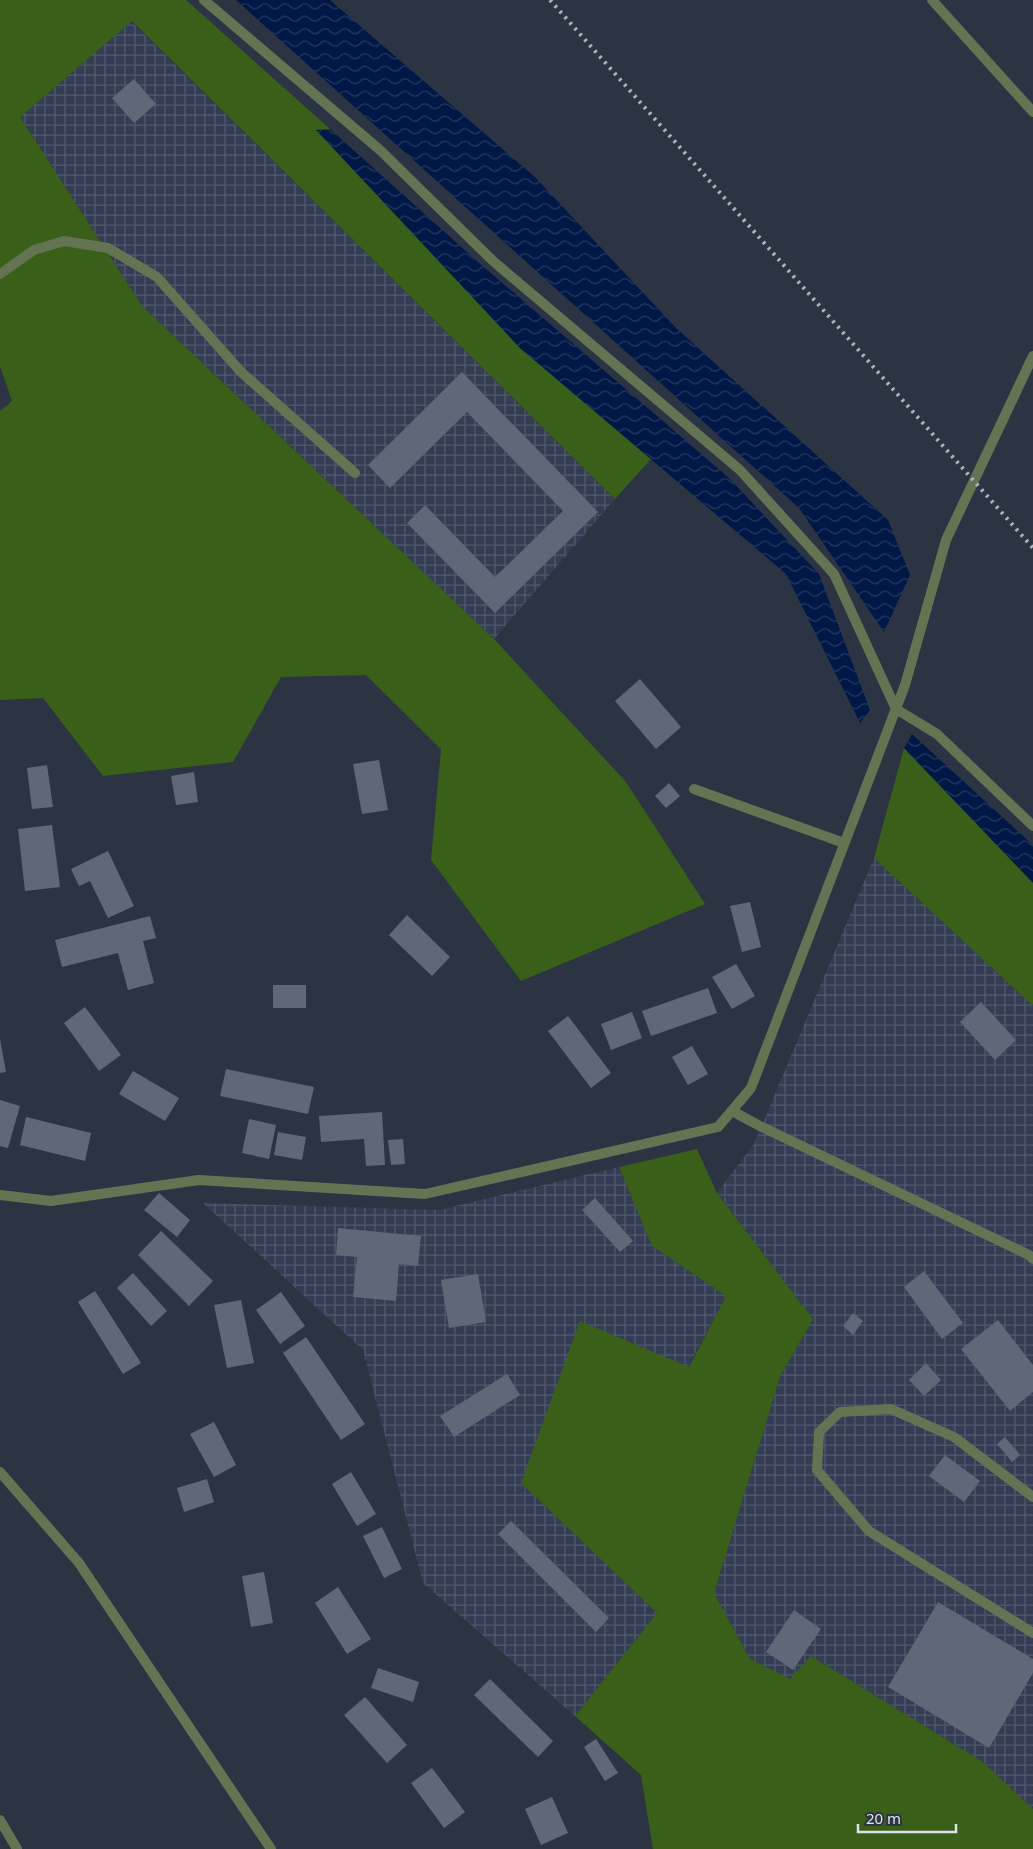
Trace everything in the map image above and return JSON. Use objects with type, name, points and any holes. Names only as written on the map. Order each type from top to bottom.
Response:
[{"type":"street","points":[[204,0],[380,150],[493,261],[740,470],[834,574],[896,709],[937,734],[1033,826]]},
{"type":"street","points":[[932,0],[1033,112]]},
{"type":"street","points":[[0,274],[34,250],[64,241],[108,248],[157,277],[241,372],[355,473]]},
{"type":"street","points":[[0,1195],[50,1201],[199,1180],[425,1194],[718,1127],[752,1088],[905,685],[946,540],[1033,356]]},
{"type":"street","points":[[694,789],[844,844]]},
{"type":"street","points":[[732,1110],[762,1127],[1029,1255],[1033,1259]]},
{"type":"street","points":[[1033,1497],[954,1437],[891,1410],[840,1412],[819,1432],[817,1470],[868,1531],[1033,1633]]},
{"type":"street","points":[[0,1472],[79,1563],[271,1849]]},
{"type":"street","points":[[0,1820],[16,1849]]},
{"type":"shaded area","points":[[131,21],[615,499],[494,639],[142,306],[20,117]]},
{"type":"shaded area","points":[[874,858],[1033,1006],[1033,1809],[983,1762],[811,1656],[790,1680],[750,1659],[714,1593],[780,1377],[813,1319],[717,1193],[754,1144]]},
{"type":"shaded area","points":[[619,1167],[652,1246],[726,1296],[688,1367],[521,1483],[657,1613],[575,1716],[423,1583],[363,1350],[203,1203],[439,1210]]},
{"type":"green space","points":[[0,0],[186,0],[330,129],[317,130],[520,348],[651,459],[615,499],[132,21],[20,117],[142,306],[494,639],[626,782],[705,904],[521,981],[431,860],[441,749],[366,675],[281,677],[233,762],[103,776],[43,698],[0,700],[0,411],[12,401],[0,366]]},
{"type":"green space","points":[[904,748],[1033,883],[1033,1006],[874,858]]},
{"type":"green space","points":[[697,1149],[717,1193],[813,1319],[780,1377],[714,1593],[750,1659],[790,1679],[811,1656],[983,1762],[1033,1809],[1033,1849],[653,1849],[641,1775],[575,1716],[657,1613],[521,1483],[580,1321],[689,1367],[726,1296],[652,1246],[619,1167]]},
{"type":"water","points":[[236,0],[330,0],[535,177],[675,327],[888,520],[910,575],[884,632],[799,508]]},
{"type":"water","points":[[330,129],[478,262],[729,478],[819,574],[870,710],[860,723],[786,574],[520,348],[316,130]]},
{"type":"water","points":[[912,734],[1033,845],[1033,883],[904,748]]},
{"type":"building","points":[[134,79],[156,104],[134,123],[112,98]]},
{"type":"building","points":[[462,372],[598,512],[495,613],[407,523],[425,505],[495,577],[563,511],[467,412],[390,488],[368,465]]},
{"type":"building","points":[[640,679],[681,727],[656,749],[615,701]]},
{"type":"building","points":[[379,760],[388,810],[362,814],[353,764]]},
{"type":"building","points":[[47,765],[53,807],[32,809],[27,768]]},
{"type":"building","points":[[194,772],[198,802],[176,805],[171,776]]},
{"type":"building","points":[[669,783],[680,796],[666,808],[655,796]]},
{"type":"building","points":[[52,825],[60,887],[25,891],[18,829]]},
{"type":"building","points":[[108,851],[134,906],[108,918],[90,881],[79,886],[71,869]]},
{"type":"building","points":[[750,902],[761,947],[742,952],[730,906]]},
{"type":"building","points":[[407,915],[450,957],[432,976],[389,935]]},
{"type":"building","points":[[150,916],[156,938],[143,941],[154,983],[128,990],[118,953],[62,967],[55,940]]},
{"type":"building","points":[[736,964],[755,996],[732,1009],[712,977]]},
{"type":"building","points":[[273,985],[306,985],[306,1008],[273,1008]]},
{"type":"building","points":[[708,988],[717,1013],[651,1036],[642,1011]]},
{"type":"building","points":[[981,1002],[1016,1040],[995,1060],[960,1022]]},
{"type":"building","points":[[85,1007],[121,1055],[99,1071],[64,1023]]},
{"type":"building","points":[[632,1012],[642,1038],[611,1050],[601,1024]]},
{"type":"building","points":[[568,1016],[611,1073],[591,1088],[548,1031]]},
{"type":"building","points":[[0,1039],[6,1072],[0,1073]]},
{"type":"building","points":[[692,1046],[708,1074],[688,1085],[672,1057]]},
{"type":"building","points":[[226,1069],[314,1087],[308,1114],[220,1096]]},
{"type":"building","points":[[133,1071],[179,1098],[165,1121],[119,1094]]},
{"type":"building","points":[[0,1100],[20,1106],[8,1148],[0,1146]]},
{"type":"building","points":[[382,1112],[385,1165],[366,1166],[364,1139],[321,1142],[319,1116]]},
{"type":"building","points":[[26,1117],[91,1133],[85,1161],[20,1145]]},
{"type":"building","points":[[249,1119],[276,1125],[269,1159],[242,1153]]},
{"type":"building","points":[[278,1132],[306,1137],[302,1160],[274,1155]]},
{"type":"building","points":[[403,1139],[405,1164],[391,1165],[388,1140]]},
{"type":"building","points":[[159,1193],[190,1220],[177,1237],[144,1210]]},
{"type":"building","points":[[595,1198],[633,1241],[620,1252],[582,1210]]},
{"type":"building","points":[[338,1228],[421,1236],[418,1266],[399,1264],[396,1301],[353,1297],[357,1257],[336,1255]]},
{"type":"building","points":[[161,1231],[213,1281],[189,1306],[138,1255]]},
{"type":"building","points":[[924,1271],[963,1323],[942,1339],[904,1287]]},
{"type":"building","points":[[133,1273],[167,1311],[151,1326],[117,1288]]},
{"type":"building","points":[[478,1274],[486,1322],[449,1328],[441,1280]]},
{"type":"building","points":[[95,1291],[141,1363],[123,1374],[78,1302]]},
{"type":"building","points":[[281,1292],[305,1326],[280,1344],[256,1310]]},
{"type":"building","points":[[241,1300],[254,1363],[227,1368],[214,1305]]},
{"type":"building","points":[[853,1313],[863,1321],[853,1335],[843,1326]]},
{"type":"building","points":[[998,1320],[1033,1365],[1033,1392],[1010,1411],[961,1349]]},
{"type":"building","points":[[306,1337],[365,1424],[341,1440],[283,1353]]},
{"type":"building","points":[[926,1363],[941,1380],[924,1396],[909,1380]]},
{"type":"building","points":[[507,1374],[520,1395],[454,1437],[440,1416]]},
{"type":"building","points":[[214,1422],[236,1465],[214,1477],[190,1434]]},
{"type":"building","points":[[1005,1437],[1020,1455],[1012,1462],[997,1444]]},
{"type":"building","points":[[945,1455],[980,1481],[964,1502],[929,1476]]},
{"type":"building","points":[[351,1472],[376,1514],[357,1526],[332,1484]]},
{"type":"building","points":[[207,1479],[214,1502],[184,1512],[177,1488]]},
{"type":"building","points":[[511,1521],[609,1618],[596,1632],[498,1534]]},
{"type":"building","points":[[382,1527],[402,1569],[384,1578],[363,1536]]},
{"type":"building","points":[[264,1572],[273,1623],[251,1627],[242,1576]]},
{"type":"building","points":[[338,1587],[371,1639],[347,1654],[315,1603]]},
{"type":"building","points":[[938,1602],[1033,1659],[1033,1673],[989,1748],[888,1687]]},
{"type":"building","points":[[794,1610],[821,1629],[793,1670],[766,1652]]},
{"type":"building","points":[[378,1668],[419,1682],[413,1702],[371,1688]]},
{"type":"building","points":[[490,1679],[553,1741],[538,1757],[474,1695]]},
{"type":"building","points":[[365,1697],[407,1745],[387,1763],[344,1715]]},
{"type":"building","points":[[596,1739],[618,1773],[605,1781],[584,1747]]},
{"type":"building","points":[[432,1768],[465,1812],[444,1828],[411,1783]]},
{"type":"building","points":[[552,1797],[568,1833],[541,1845],[525,1809]]},
{"type":"railway","points":[[550,0],[1033,548]]}]
